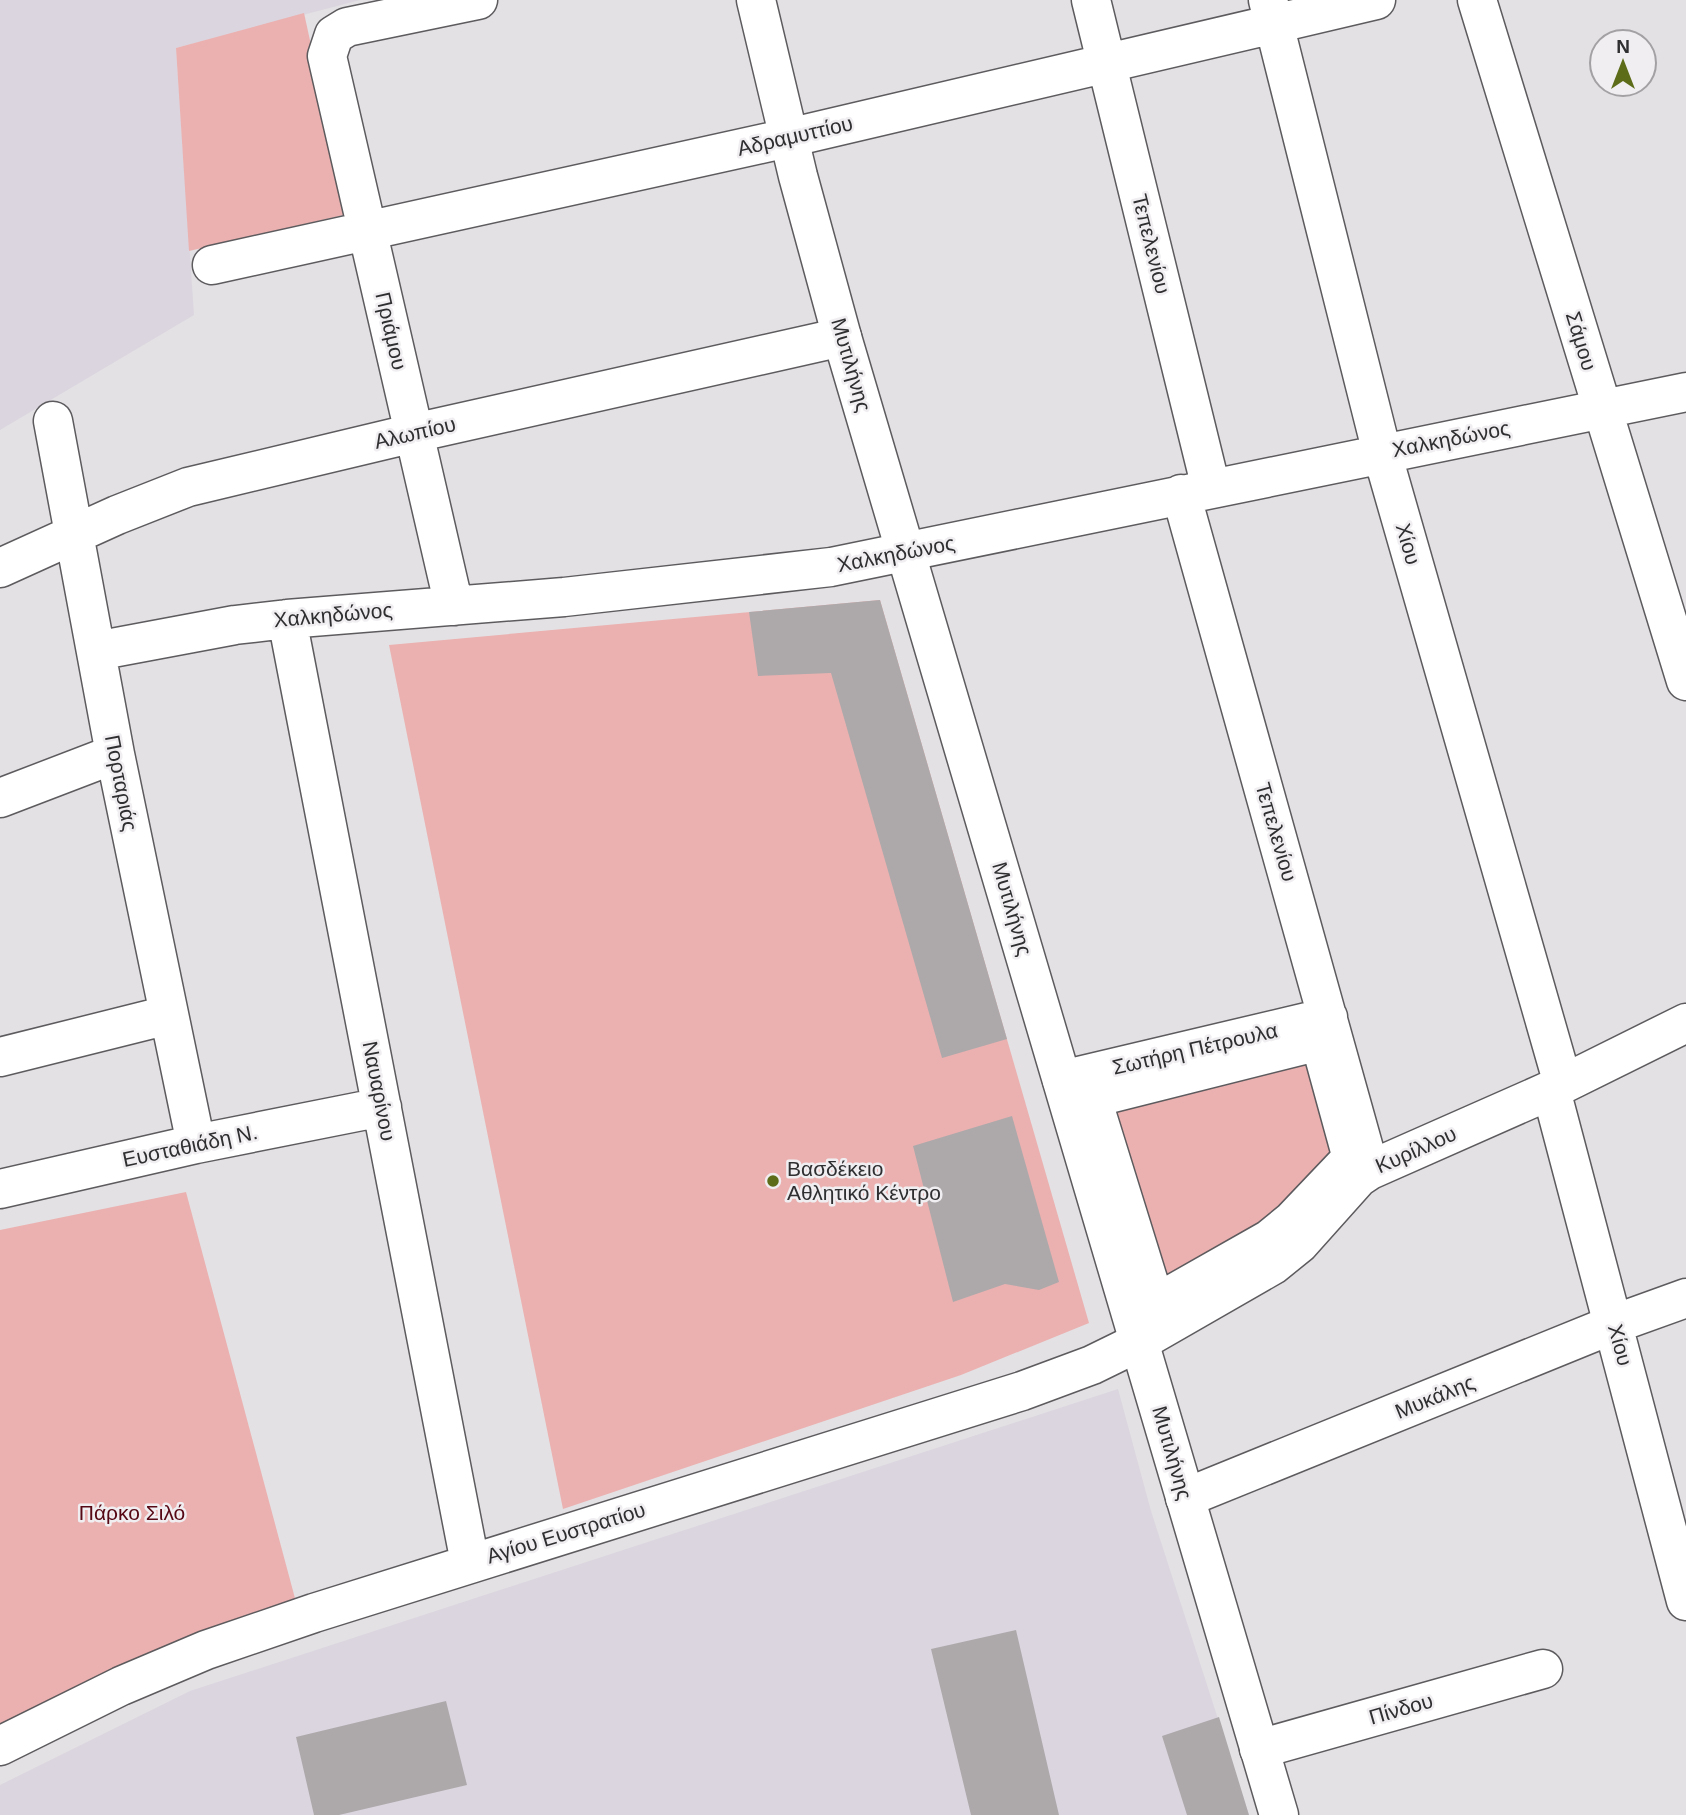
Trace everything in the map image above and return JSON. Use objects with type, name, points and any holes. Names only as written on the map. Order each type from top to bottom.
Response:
[{"type":"street","name":"Πριάμου","points":[[454,606],[327,56],[334,35],[347,27],[478,0]]},
{"type":"street","name":"Μυτιλήνης","points":[[756,0],[788,138],[842,337],[1279,1815]]},
{"type":"street","name":"Τεπελενίου","points":[[1091,0],[1196,491],[1328,1017],[1370,1170]]},
{"type":"street","name":"Αδραμυττίου","points":[[212,265],[788,138],[1106,63],[1271,12],[1377,0]]},
{"type":"street","name":"Σάμου","points":[[1477,0],[1686,681]]},
{"type":"street","name":"Χίου","points":[[1271,12],[1382,453],[1557,1087],[1614,1324],[1686,1601]]},
{"type":"street","name":"Αλωπίου","points":[[0,568],[188,487],[414,433],[842,337]]},
{"type":"street","name":"Χαλκηδώνος","points":[[96,651],[235,625],[287,619],[714,583],[831,568],[1686,392]]},
{"type":"street","name":"Πορταριάς","points":[[53,421],[115,754],[196,1143]]},
{"type":"street","name":"Ναυαρίνου","points":[[287,619],[470,1563]]},
{"type":"street","points":[[0,798],[115,754]]},
{"type":"street","points":[[0,1057],[168,1014]]},
{"type":"street","name":"Σωτήρη Πέτρουλα","points":[[1062,1080],[1328,1017]]},
{"type":"street","name":"Κυρίλλου","points":[[1139,1342],[1273,1265],[1298,1244],[1358,1178],[1370,1170],[1557,1087],[1686,1023]]},
{"type":"street","points":[[1318,1044],[1349,1157],[1290,1219],[1268,1237],[1157,1300],[1095,1100],[1318,1044]]},
{"type":"street","name":"Ευσταθιάδη Ν.","points":[[0,1189],[196,1143],[382,1107]]},
{"type":"street","name":"Μυκάλης","points":[[1185,1498],[1614,1324],[1686,1298]]},
{"type":"street","name":"Αγίου Ευστρατίου","points":[[0,1746],[121,1686],[206,1650],[470,1563],[1022,1391],[1079,1371],[1139,1342]]},
{"type":"street","name":"Πίνδου","points":[[1259,1749],[1543,1669]]},
{"type":"shaded area","points":[[0,0],[360,0],[176,48],[194,315],[0,430]]},
{"type":"shaded area","points":[[1118,1389],[1151,1511],[1249,1815],[0,1815],[0,1785],[190,1691]]},
{"type":"green space","points":[[304,13],[348,214],[189,251],[176,48]]},
{"type":"green space","name":"Βασδέκειο Αθλητικό Κέντρο","points":[[880,600],[1089,1323],[961,1375],[563,1509],[389,645]]},
{"type":"green space","points":[[1313,1050],[1342,1156],[1289,1212],[1162,1292],[1102,1103]]},
{"type":"green space","name":"Πάρκο Σιλό","points":[[186,1192],[296,1602],[163,1647],[0,1724],[0,1230]]},
{"type":"building","points":[[880,600],[1007,1039],[942,1058],[831,673],[758,676],[749,612]]},
{"type":"building","points":[[1012,1116],[1059,1282],[1039,1290],[1005,1284],[953,1302],[913,1146]]},
{"type":"building","points":[[1016,1630],[1059,1815],[971,1815],[931,1649]]},
{"type":"building","points":[[446,1701],[467,1785],[339,1815],[314,1815],[296,1737]]},
{"type":"building","points":[[1219,1717],[1249,1815],[1187,1815],[1162,1736]]},
{"type":"place","name":"Βασδέκειο Αθλητικό Κέντρο","points":[[773,1181]]}]
